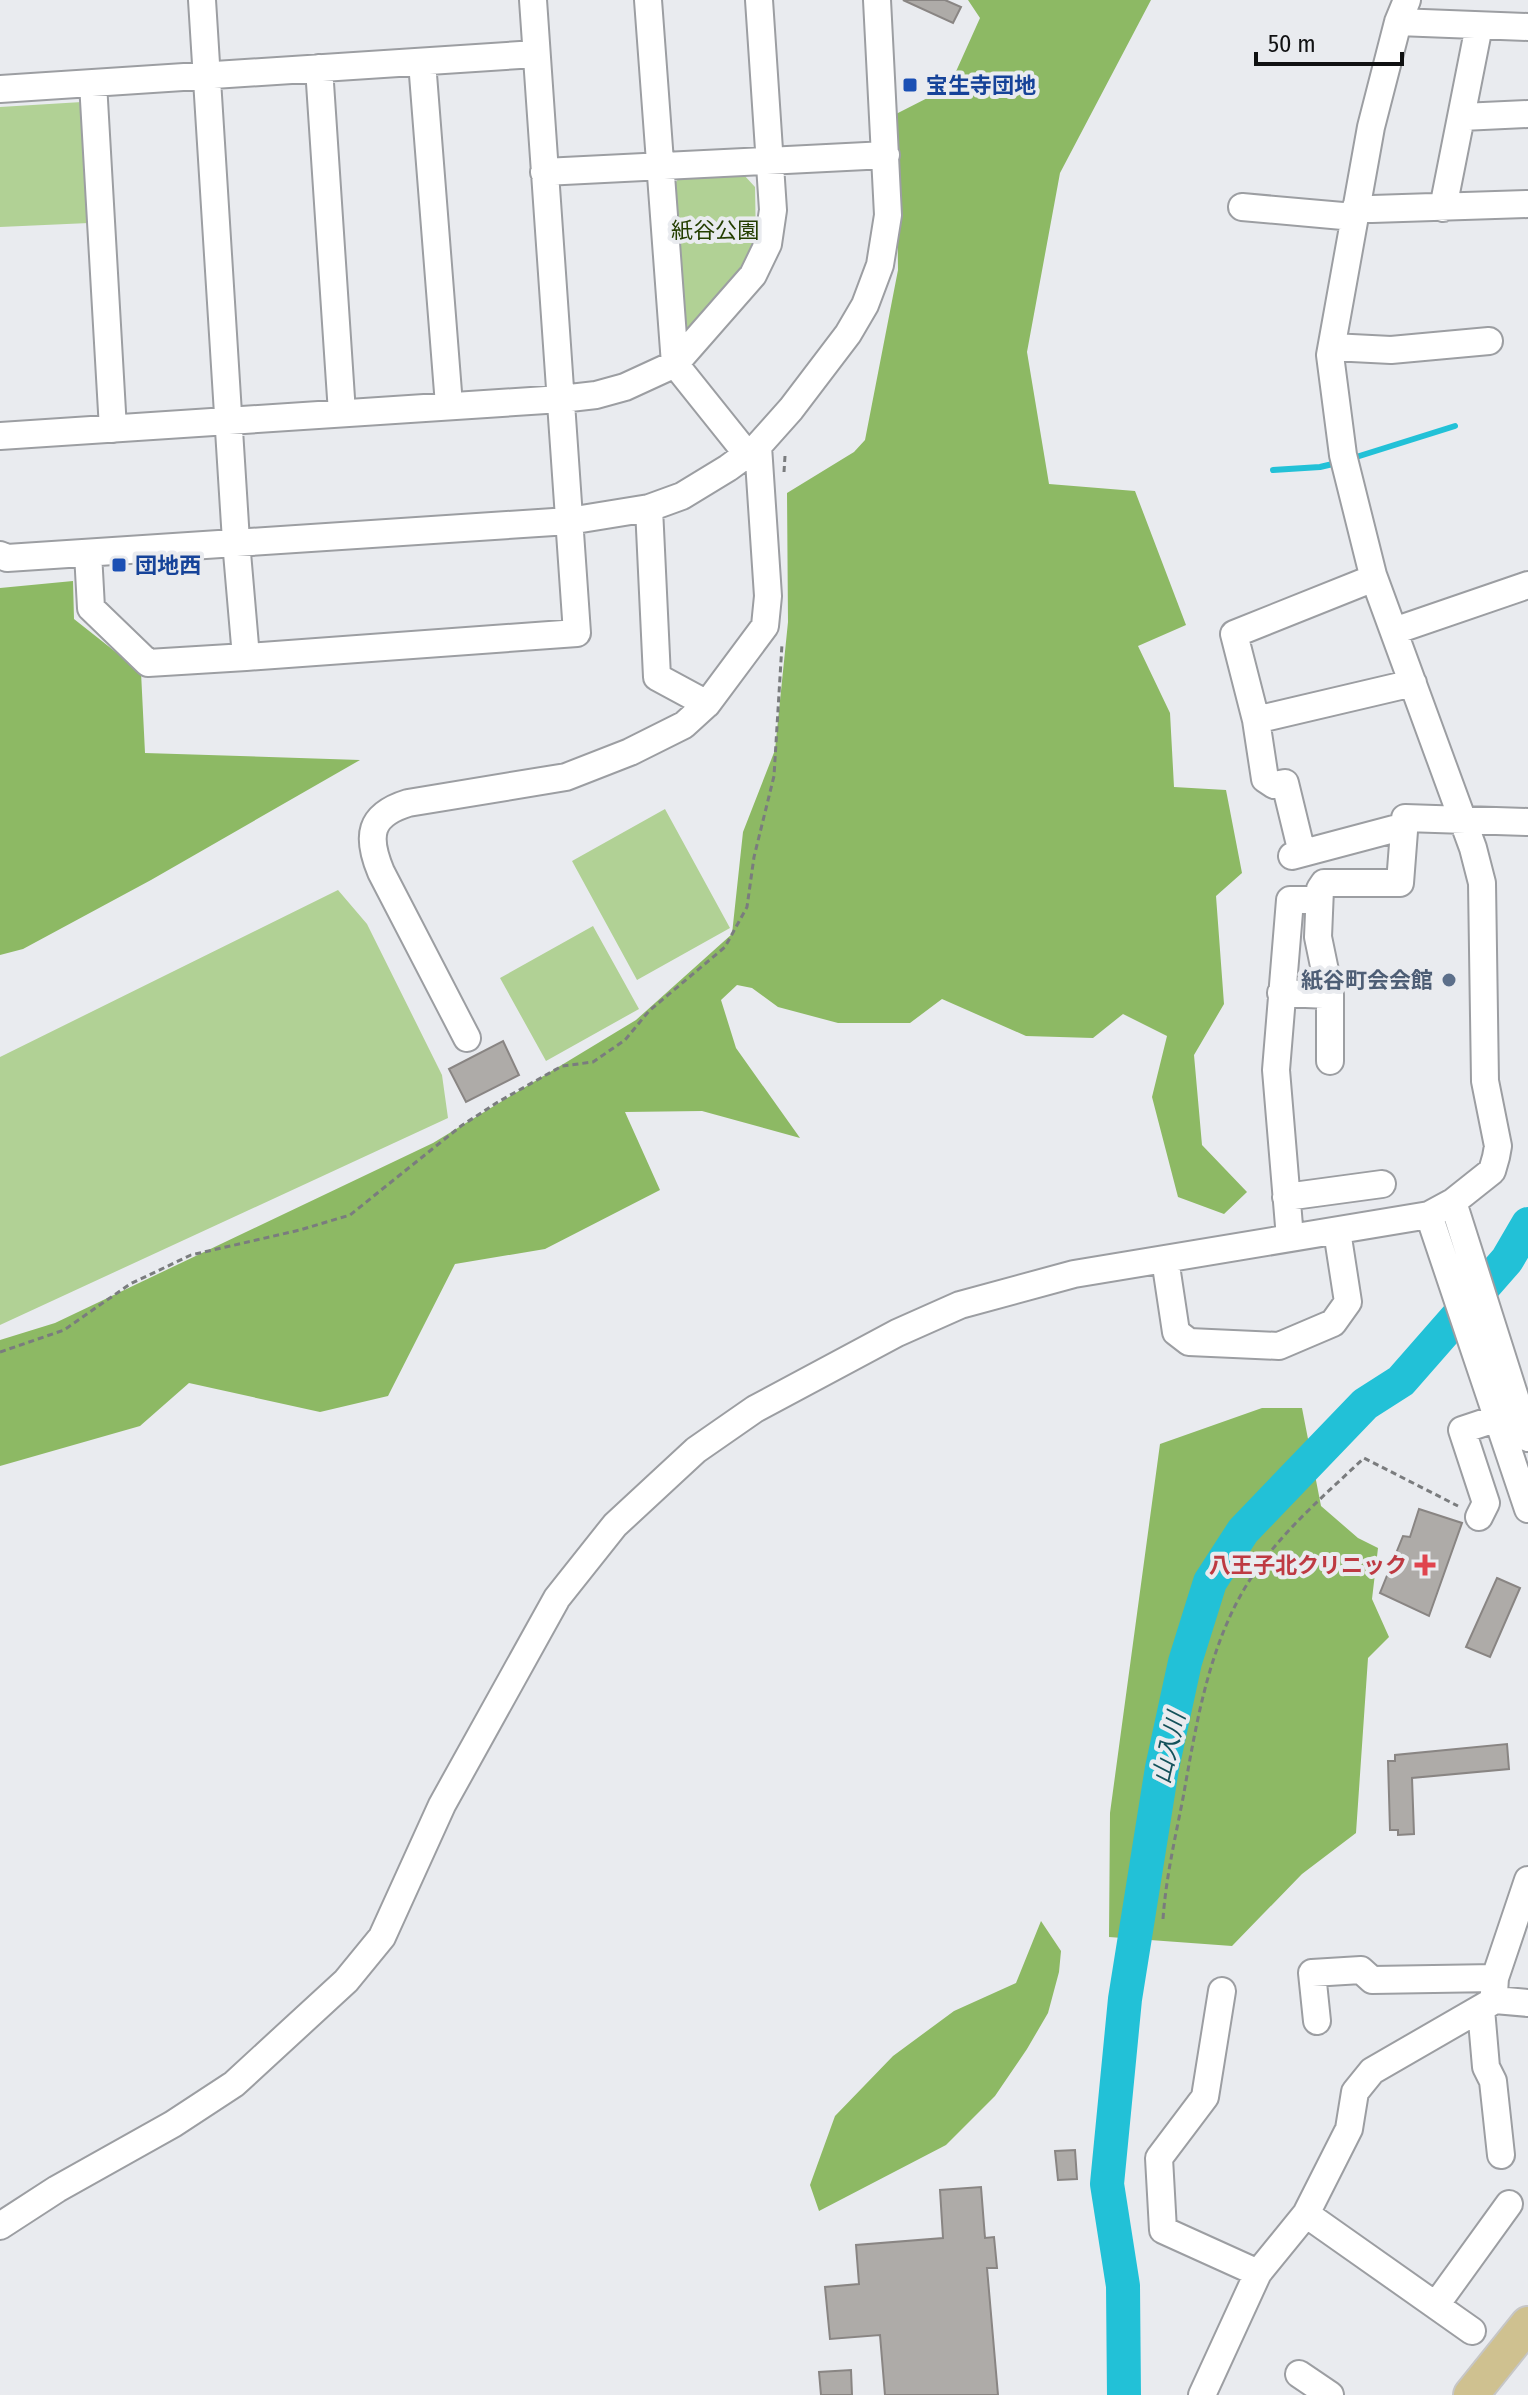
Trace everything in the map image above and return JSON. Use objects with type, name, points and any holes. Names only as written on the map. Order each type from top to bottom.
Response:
[{"type":"main road","points":[[1471,2395],[1528,2324]]},
{"type":"street","points":[[202,0],[246,657]]},
{"type":"street","points":[[88,553],[91,608],[148,663],[577,633],[533,0]]},
{"type":"street","points":[[467,1038],[373,853],[375,822],[387,810],[408,803],[566,777],[630,752],[684,725],[707,704],[765,626],[768,596],[752,450],[675,364],[648,0]]},
{"type":"street","points":[[0,436],[561,399],[596,395],[625,387],[675,364],[753,275],[768,244],[773,210],[759,0]]},
{"type":"street","points":[[0,555],[7,558],[569,521],[649,508],[682,496],[752,450],[818,377],[865,305],[880,265],[886,228],[886,155],[877,0]]},
{"type":"street","points":[[0,2226],[57,2189],[173,2124],[234,2084],[346,1981],[382,1937],[442,1805],[557,1598],[615,1525],[696,1450],[755,1409],[897,1333],[960,1305],[1074,1274],[1429,1215],[1453,1202],[1492,1171],[1498,1146],[1485,1081],[1482,883],[1473,848],[1374,578],[1343,455],[1330,355],[1371,127],[1403,11],[1479,26],[1528,27]]},
{"type":"street","points":[[1443,208],[1479,26]]},
{"type":"street","points":[[0,89],[536,54]]},
{"type":"street","points":[[422,62],[449,405]]},
{"type":"street","points":[[319,68],[342,413]]},
{"type":"street","points":[[93,83],[113,429]]},
{"type":"street","points":[[1462,117],[1528,114]]},
{"type":"street","points":[[544,172],[886,155]]},
{"type":"street","points":[[1242,207],[1355,212],[1528,204]]},
{"type":"street","points":[[1332,347],[1391,350],[1489,341]]},
{"type":"street","points":[[649,508],[657,677],[707,704]]},
{"type":"street","points":[[1374,578],[1236,631],[1256,720],[1265,779],[1274,785],[1285,783],[1297,855],[1405,826]]},
{"type":"street","points":[[1394,631],[1528,585]]},
{"type":"street","points":[[1256,720],[1413,683]]},
{"type":"street","points":[[1330,1061],[1330,995],[1318,937],[1320,889],[1324,883],[1400,883],[1405,818],[1528,822]]},
{"type":"street","points":[[1290,1238],[1276,1070],[1281,993],[1290,900],[1319,900]]},
{"type":"street","points":[[1281,993],[1330,995]]},
{"type":"street","points":[[1286,1197],[1382,1184]]},
{"type":"street","points":[[1453,1202],[1528,1438]]},
{"type":"street","points":[[1429,1215],[1528,1509]]},
{"type":"street","points":[[1165,1259],[1176,1332],[1189,1342],[1279,1346],[1333,1323],[1348,1302],[1337,1231]]},
{"type":"street","points":[[1479,1517],[1486,1503],[1462,1430],[1498,1418]]},
{"type":"street","points":[[1501,2155],[1493,2081],[1486,2067],[1490,1996],[1528,1880]]},
{"type":"street","points":[[1317,2021],[1312,1973],[1361,1970],[1372,1980],[1528,2003]]},
{"type":"street","points":[[1222,1991],[1205,2097],[1159,2158],[1163,2230],[1258,2273]]},
{"type":"street","points":[[1202,2395],[1258,2273],[1306,2214],[1349,2129],[1355,2092],[1372,2071],[1490,1996]]},
{"type":"street","points":[[1436,2305],[1509,2204]]},
{"type":"street","points":[[1306,2214],[1472,2331]]},
{"type":"street","points":[[1299,2374],[1330,2395]]},
{"type":"path","points":[[784,484],[785,456]]},
{"type":"path","points":[[0,1352],[64,1330],[130,1284],[191,1255],[350,1215],[461,1126],[498,1102],[562,1066],[593,1062],[625,1040],[649,1011],[725,947],[747,907],[754,857],[774,776],[782,642]]},
{"type":"path","points":[[1163,1919],[1167,1871],[1197,1717],[1229,1620],[1257,1568],[1364,1458],[1479,1517]]},
{"type":"green space","points":[[968,0],[1151,0],[1060,173],[1027,352],[1049,484],[1135,491],[1186,625],[1138,646],[1170,713],[1174,787],[1226,790],[1242,873],[1216,896],[1224,1004],[1194,1055],[1202,1145],[1247,1192],[1224,1214],[1178,1197],[1152,1097],[1167,1036],[1123,1014],[1093,1038],[1026,1036],[942,999],[910,1023],[838,1023],[778,1007],[752,988],[737,985],[721,1000],[736,1048],[800,1138],[702,1111],[625,1112],[660,1190],[545,1249],[455,1264],[388,1396],[320,1412],[189,1383],[140,1426],[0,1466],[0,1340],[55,1323],[433,1143],[636,1020],[732,934],[743,832],[775,750],[788,622],[787,493],[854,452],[865,440],[898,270],[896,114],[949,87],[980,18]]},
{"type":"green space","points":[[82,102],[89,223],[0,227],[0,107]]},
{"type":"green space","name":"紙谷公園","points":[[744,175],[755,187],[756,243],[738,277],[690,332],[679,325],[671,188],[680,177]]},
{"type":"green space","points":[[73,581],[74,619],[141,672],[145,753],[360,760],[151,880],[23,949],[0,955],[0,588]]},
{"type":"green space","points":[[665,809],[730,928],[637,980],[572,861]]},
{"type":"green space","points":[[338,890],[367,924],[442,1075],[448,1118],[0,1325],[0,1057]]},
{"type":"green space","points":[[593,926],[639,1009],[546,1061],[500,978]]},
{"type":"green space","points":[[1262,1408],[1302,1408],[1321,1506],[1358,1538],[1378,1548],[1372,1599],[1389,1637],[1368,1658],[1356,1833],[1302,1874],[1232,1946],[1109,1937],[1110,1813],[1160,1444]]},
{"type":"green space","points":[[1041,1921],[1061,1951],[1059,1972],[1048,2013],[995,2096],[946,2145],[819,2211],[810,2185],[835,2116],[893,2056],[954,2011],[1016,1983]]},
{"type":"building","points":[[903,0],[945,0],[961,7],[953,23]]},
{"type":"building","points":[[503,1041],[519,1075],[466,1102],[449,1069]]},
{"type":"building","points":[[1419,1509],[1462,1523],[1429,1616],[1380,1593],[1403,1536],[1410,1537]]},
{"type":"building","points":[[1497,1578],[1520,1588],[1490,1657],[1466,1647]]},
{"type":"building","points":[[1507,1744],[1509,1769],[1412,1778],[1414,1834],[1398,1835],[1398,1830],[1390,1830],[1388,1761],[1395,1761],[1395,1755]]},
{"type":"building","points":[[1075,2150],[1077,2179],[1058,2180],[1055,2151]]},
{"type":"building","points":[[981,2187],[985,2238],[994,2237],[997,2268],[987,2268],[998,2395],[885,2395],[880,2335],[830,2339],[825,2287],[859,2284],[856,2245],[943,2238],[940,2190]]},
{"type":"building","points":[[851,2370],[852,2395],[821,2395],[819,2372]]},
{"type":"waterway","points":[[1353,458],[1455,426]]},
{"type":"waterway","points":[[1273,470],[1337,463]]},
{"type":"waterway","name":"山入川","points":[[1124,2395],[1123,2286],[1107,2184],[1125,1999],[1162,1768],[1185,1662],[1210,1582],[1243,1531],[1365,1404],[1401,1381],[1507,1260],[1528,1224]]},
{"type":"place","name":"宝生寺団地","points":[[910,85]]},
{"type":"place","name":"団地西","points":[[119,565]]},
{"type":"place","name":"紙谷町会会館","points":[[1449,980]]},
{"type":"place","name":"八王子北クリニック","points":[[1425,1565]]}]
